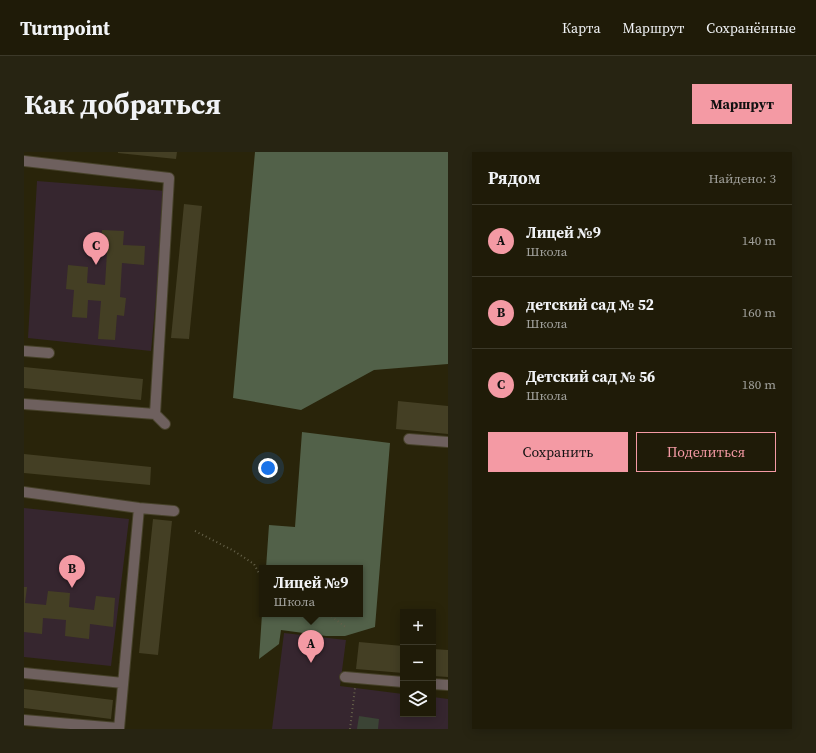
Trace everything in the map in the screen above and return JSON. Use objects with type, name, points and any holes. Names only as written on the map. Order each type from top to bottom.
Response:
[{"type":"lane","points":[[24,161],[169,178],[155,414]]},
{"type":"lane","points":[[24,351],[49,353]]},
{"type":"lane","points":[[24,404],[155,414],[165,424]]},
{"type":"lane","points":[[409,439],[448,442]]},
{"type":"lane","points":[[24,492],[139,508],[174,511]]},
{"type":"lane","points":[[24,720],[118,729],[139,508]]},
{"type":"lane","points":[[24,673],[123,683]]},
{"type":"lane","points":[[345,678],[400,682]]},
{"type":"lane","points":[[436,684],[448,685]]},
{"type":"path","points":[[195,531],[234,551],[254,564],[259,573]]},
{"type":"path","points":[[332,617],[347,628]]},
{"type":"path","points":[[350,729],[355,688]]},
{"type":"shaded area","points":[[37,181],[166,191],[151,351],[28,338]]},
{"type":"shaded area","points":[[24,508],[129,519],[111,666],[24,657]]},
{"type":"shaded area","points":[[284,633],[346,640],[340,686],[400,694],[400,717],[436,717],[436,697],[448,699],[448,729],[272,729]]},
{"type":"green space","points":[[255,152],[448,152],[448,364],[374,370],[301,410],[233,398]]},
{"type":"green space","points":[[302,432],[390,443],[375,627],[345,636],[326,636],[281,630],[279,644],[259,659],[262,617],[363,617],[363,565],[266,565],[269,525],[295,527]]},
{"type":"green space","points":[[359,716],[379,719],[378,729],[357,729]]},
{"type":"building","points":[[118,152],[177,152],[176,159]]},
{"type":"building","points":[[184,204],[202,206],[189,339],[171,338]]},
{"type":"building","points":[[102,230],[124,231],[123,245],[145,246],[144,265],[122,263],[120,297],[126,298],[124,316],[117,315],[115,340],[98,339],[101,301],[88,300],[87,318],[72,317],[74,290],[66,289],[68,265],[88,267],[87,283],[105,285],[107,252],[100,252]]},
{"type":"building","points":[[24,367],[143,379],[141,400],[24,388]]},
{"type":"building","points":[[398,401],[448,406],[448,434],[396,429]]},
{"type":"building","points":[[24,454],[151,467],[150,485],[24,473]]},
{"type":"building","points":[[153,519],[172,521],[158,655],[139,653]]},
{"type":"building","points":[[24,587],[27,587],[25,603],[46,605],[48,591],[70,593],[69,607],[94,610],[96,596],[115,598],[113,627],[90,624],[89,639],[65,636],[66,620],[43,618],[42,634],[24,632]]},
{"type":"building","points":[[359,642],[400,646],[400,673],[356,669]]},
{"type":"building","points":[[436,649],[448,650],[448,677],[436,676]]},
{"type":"building","points":[[24,689],[113,700],[111,719],[24,708]]},
{"type":"place","name":"Детский сад № 56","points":[[96,265]]},
{"type":"place","name":"детский сад № 52","points":[[72,588]]},
{"type":"place","name":"Лицей №9","points":[[311,663]]}]
